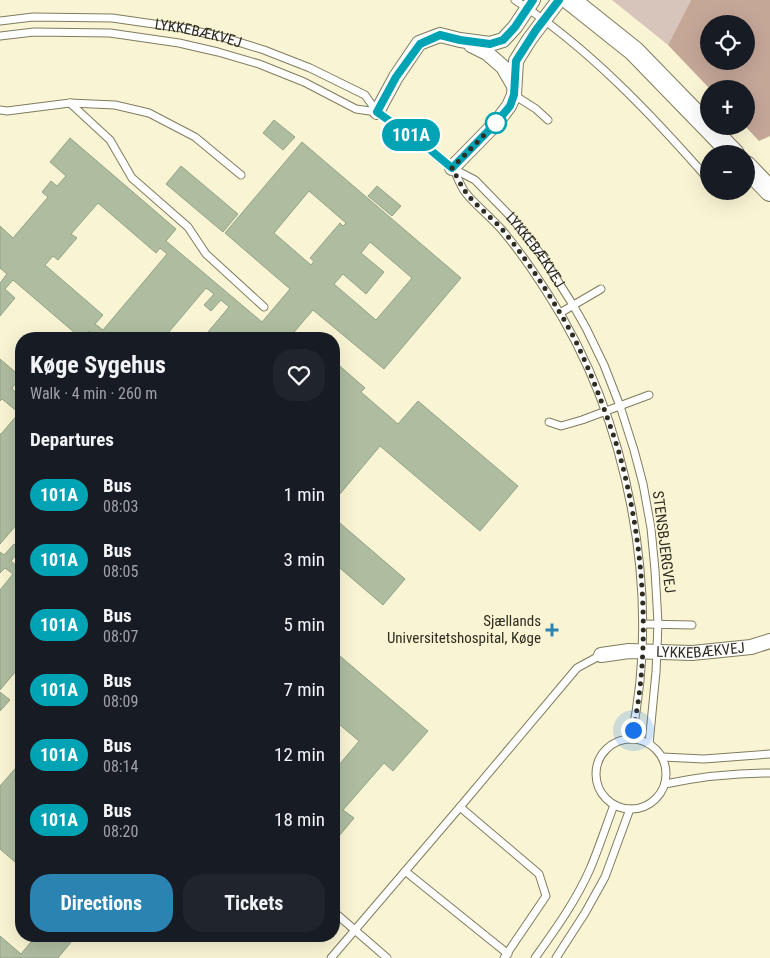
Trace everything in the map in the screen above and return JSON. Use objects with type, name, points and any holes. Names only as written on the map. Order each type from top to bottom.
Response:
[{"type":"street","points":[[452,168],[510,106],[514,91],[516,61],[559,0]]},
{"type":"street","points":[[570,0],[634,50],[725,145]]},
{"type":"street","points":[[377,112],[396,77],[420,44],[440,35],[490,44],[503,40],[515,27],[530,4]]},
{"type":"street","points":[[460,40],[487,52],[503,67],[514,91]]},
{"type":"street","points":[[755,175],[770,191]]},
{"type":"street","name":"LYKKEBÆKVEJ","points":[[601,655],[629,651],[692,653],[751,647],[770,641]]},
{"type":"lane","points":[[515,0],[530,4],[544,19],[576,45],[671,136],[700,170]]},
{"type":"lane","name":"LYKKEBÆKVEJ","points":[[0,21],[33,17],[112,18],[182,28],[222,37],[264,50],[310,68],[365,95],[377,112],[428,148],[452,168],[475,180],[512,218],[542,256],[574,305],[597,351]]},
{"type":"lane","name":"LYKKEBÆKVEJ","points":[[0,36],[34,32],[110,33],[179,43],[259,64],[304,82],[356,109],[377,112]]},
{"type":"lane","points":[[514,91],[548,120]]},
{"type":"lane","points":[[0,110],[7,111],[70,103],[115,105],[149,113],[195,137],[241,175]]},
{"type":"lane","points":[[70,103],[110,140],[132,178],[188,226],[206,254],[264,307]]},
{"type":"lane","name":"LYKKEBÆKVEJ","points":[[452,168],[465,192],[501,228],[529,265],[560,313],[583,358]]},
{"type":"lane","points":[[560,313],[600,289]]},
{"type":"lane","name":"STENSBJERGVEJ","points":[[597,351],[620,406],[634,450],[651,528],[656,570],[658,652],[649,744]]},
{"type":"lane","name":"STENSBJERGVEJ","points":[[583,358],[590,371],[619,454],[636,530],[643,624],[637,713],[631,739]]},
{"type":"lane","points":[[549,422],[561,426],[650,395]]},
{"type":"lane","points":[[643,624],[692,625]]},
{"type":"lane","points":[[331,958],[577,668],[601,655]]},
{"type":"lane","points":[[621,740],[641,740],[649,744],[662,757],[666,775],[665,784],[656,799],[648,804],[640,808],[621,808],[605,797],[599,788],[596,779],[596,769],[599,760],[604,751],[612,744],[621,740]]},
{"type":"lane","points":[[662,757],[704,759],[770,754]]},
{"type":"lane","points":[[665,784],[739,774],[770,773]]},
{"type":"lane","points":[[535,958],[571,904],[589,870],[614,804]]},
{"type":"lane","points":[[405,871],[506,956],[546,896],[539,874],[460,807]]},
{"type":"lane","points":[[556,958],[585,913],[604,877],[630,809]]},
{"type":"lane","points":[[340,917],[387,958]]},
{"type":"shaded area","points":[[612,0],[691,0],[668,45]]},
{"type":"shaded area","points":[[691,0],[770,0],[770,136],[759,141],[753,135],[755,135],[755,80],[701,80],[668,45]]},
{"type":"building","points":[[274,120],[295,137],[283,150],[263,133]]},
{"type":"building","points":[[70,138],[176,229],[166,241],[262,322],[290,289],[225,233],[302,142],[461,278],[384,369],[313,310],[294,332],[208,332],[229,307],[221,300],[211,311],[204,305],[214,294],[206,288],[169,332],[74,332],[13,280],[5,289],[15,298],[0,316],[0,283],[7,274],[0,268],[0,226],[13,238],[48,197],[42,192],[51,181],[57,186],[66,176],[50,162]],"holes":[[[309,191],[346,223],[343,226],[340,223],[310,258],[314,261],[311,265],[274,233]],[[98,203],[156,253],[160,248],[167,254],[103,330],[95,324],[103,315],[45,265],[53,256],[58,260],[77,238],[71,234]],[[370,242],[412,278],[376,320],[334,284],[343,274],[366,294],[384,272],[361,253]]]},
{"type":"building","points":[[181,166],[238,214],[223,232],[166,184]]},
{"type":"building","points":[[377,186],[401,206],[392,216],[368,196]]},
{"type":"building","points":[[0,359],[15,372],[15,384],[12,388],[15,392],[15,410],[2,399],[0,401]]},
{"type":"building","points":[[340,366],[365,388],[361,392],[398,424],[418,401],[518,486],[480,531],[380,446],[340,494]]},
{"type":"building","points":[[15,418],[15,526],[0,544],[0,434]]},
{"type":"building","points":[[340,523],[405,579],[383,605],[340,568]]},
{"type":"building","points":[[15,545],[15,556],[11,561],[15,564],[15,672],[0,690],[0,590],[13,574],[5,568],[0,573],[0,552],[4,555]]},
{"type":"building","points":[[340,656],[428,731],[393,771],[384,763],[343,810],[354,818],[340,835],[340,764],[359,741],[340,725]]},
{"type":"building","points":[[0,692],[10,700],[0,711]]},
{"type":"building","points":[[15,769],[15,862],[0,849],[0,786]]},
{"type":"building","points":[[0,936],[21,954],[31,942],[71,942],[58,958],[0,958]]},
{"type":"bus line","name":"101A","points":[[533,0],[515,27],[503,40],[490,44],[440,35],[420,44],[396,77],[377,112],[428,148],[452,168],[510,106],[514,95],[516,61],[536,30],[559,0]]},
{"type":"place","name":"Sjællands Universitetshospital, Køge","points":[[552,630]]},
{"type":"route","points":[[496,123],[452,168],[465,192],[501,228],[529,265],[573,335],[590,371],[619,454],[636,530],[643,624],[640,686],[633,730]]}]
